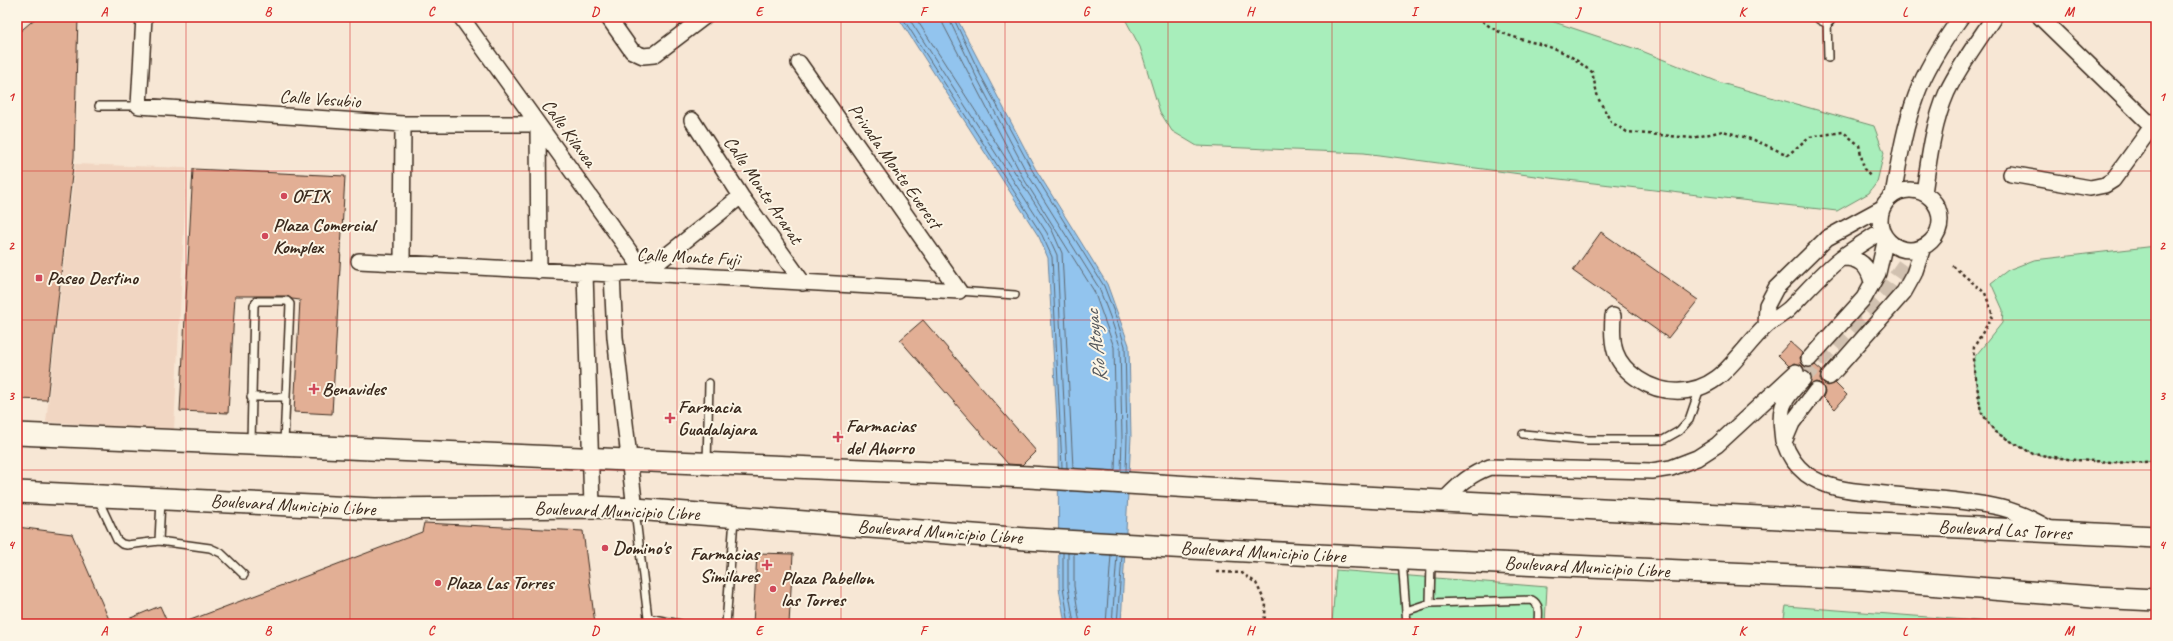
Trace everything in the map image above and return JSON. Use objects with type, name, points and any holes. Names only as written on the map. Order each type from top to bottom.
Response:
[{"type":"main road","points":[[17,434],[1029,477],[1443,501]]},
{"type":"main road","name":"Boulevard Municipio Libre","points":[[17,492],[375,509],[592,507],[635,509],[1026,539],[1318,555],[1863,579],[2094,598],[2156,600]]},
{"type":"main road","name":"Boulevard Las Torres","points":[[1443,501],[2156,537]]},
{"type":"street","points":[[139,106],[144,17]]},
{"type":"street","name":"Calle Kilavea","points":[[461,17],[645,273]]},
{"type":"street","points":[[608,17],[632,51],[643,56],[654,55],[704,17]]},
{"type":"street","points":[[1766,326],[1767,305],[1776,288],[1827,238],[1882,208],[1892,195],[1901,149],[1916,96],[1948,36],[1961,17]]},
{"type":"street","points":[[1924,193],[1931,144],[1947,93],[1968,55],[1994,17]]},
{"type":"street","points":[[2011,174],[2090,188],[2105,185],[2113,180],[2154,124],[2040,17]]},
{"type":"street","name":"Privada Monte Everest","points":[[799,63],[959,291]]},
{"type":"street","name":"Calle Vesubio","points":[[139,106],[403,124],[538,124]]},
{"type":"street","name":"Calle Monte Ararat","points":[[692,120],[741,196],[803,283]]},
{"type":"street","points":[[402,262],[403,124]]},
{"type":"street","points":[[538,124],[539,271]]},
{"type":"street","points":[[1884,234],[1896,247],[1910,250],[1923,247],[1933,238],[1939,226],[1939,214],[1934,202],[1924,193],[1908,189],[1892,195]]},
{"type":"street","points":[[645,273],[741,196]]},
{"type":"street","points":[[1809,359],[1856,308],[1878,272],[1884,234],[1880,219],[1882,208]]},
{"type":"street","points":[[1613,316],[1611,337],[1615,355],[1624,370],[1659,390],[1682,392],[1717,378],[1766,326],[1788,310],[1814,282],[1841,258],[1884,234]]},
{"type":"street","points":[[1828,377],[1904,292],[1914,274],[1923,247]]},
{"type":"street","points":[[1841,258],[1858,260],[1870,273],[1872,282]]},
{"type":"street","name":"Calle Monte Fuji","points":[[359,261],[402,262],[585,273],[645,273],[959,291]]},
{"type":"street","points":[[585,273],[592,507]]},
{"type":"street","points":[[612,274],[614,337],[635,509]]},
{"type":"street","points":[[1443,501],[1460,483],[1473,474],[1490,467],[1652,471],[1684,463],[1697,458],[1717,445],[1799,375],[1787,396],[1780,416],[1784,442],[1788,453],[1806,473],[1830,486],[1844,490],[1994,506],[2027,516],[2057,532]]},
{"type":"street","points":[[1784,442],[1792,423],[1816,391]]},
{"type":"lane","points":[[1826,18],[1828,58]]},
{"type":"lane","name":"Calle Vesubio","points":[[99,106],[139,106]]},
{"type":"lane","name":"Calle Monte Fuji","points":[[959,291],[1014,295]]},
{"type":"lane","points":[[250,444],[254,305],[257,301],[286,301],[290,304],[284,445]]},
{"type":"lane","points":[[707,463],[709,383]]},
{"type":"lane","points":[[1523,434],[1588,440],[1663,440],[1679,431],[1689,420],[1700,386]]},
{"type":"lane","points":[[252,397],[286,397]]},
{"type":"lane","points":[[96,495],[117,540],[122,544],[127,545],[159,541],[210,548],[221,552],[244,574]]},
{"type":"lane","points":[[159,541],[161,498]]},
{"type":"lane","points":[[635,509],[648,618],[680,624]]},
{"type":"lane","points":[[726,624],[734,517]]},
{"type":"lane","points":[[1402,559],[1407,624]]},
{"type":"lane","points":[[1430,603],[1431,560]]},
{"type":"lane","points":[[1406,611],[1430,603],[1532,600],[1536,602],[1538,607],[1538,624]]},
{"type":"path","points":[[1478,17],[1483,23],[1516,38],[1566,53],[1592,72],[1598,98],[1611,122],[1627,132],[1692,138],[1723,131],[1754,140],[1788,155],[1809,137],[1843,132],[1859,145],[1864,169],[1871,176]]},
{"type":"path","points":[[1953,266],[1984,292],[1993,315],[1974,347],[1973,359],[1981,412],[1996,432],[2033,454],[2075,460],[2131,463],[2156,461]]},
{"type":"path","points":[[1217,572],[1242,573],[1256,583],[1266,604],[1264,624]]},
{"type":"shaded area","points":[[75,164],[187,168],[174,430],[46,422]]},
{"type":"green space","points":[[1124,17],[1539,17],[1642,51],[1721,83],[1874,126],[1884,153],[1877,182],[1869,193],[1837,211],[1550,178],[1364,153],[1197,146],[1172,131],[1160,112],[1140,47]]},
{"type":"green space","points":[[2156,246],[2156,461],[2131,463],[2075,460],[2033,454],[1995,432],[1981,412],[1973,359],[2002,323],[2003,310],[1991,283],[2008,270],[2034,260]]},
{"type":"green space","points":[[1336,570],[1547,587],[1545,624],[1332,624]]},
{"type":"green space","points":[[1786,606],[2017,624],[1783,624]]},
{"type":"water","name":"Río Atoyac","points":[[898,17],[956,17],[1035,168],[1107,284],[1129,345],[1131,437],[1121,624],[1065,624],[1059,588],[1058,438],[1048,258],[1039,237]]},
{"type":"building","name":"Paseo Destino","points":[[37,17],[78,17],[74,157],[47,400],[17,399],[17,34]]},
{"type":"building","name":"Plaza Comercial Komplex","points":[[193,169],[345,176],[332,414],[294,412],[300,300],[292,299],[287,296],[235,296],[228,413],[180,411]]},
{"type":"building","points":[[1601,232],[1698,300],[1668,338],[1573,271]]},
{"type":"building","points":[[923,320],[1036,451],[1022,465],[1008,464],[900,340]]},
{"type":"building","points":[[1790,342],[1802,353],[1800,358],[1803,365],[1808,368],[1815,365],[1822,371],[1820,379],[1823,383],[1828,386],[1835,383],[1847,395],[1835,409],[1823,397],[1825,392],[1822,384],[1817,382],[1810,385],[1811,376],[1802,366],[1794,363],[1789,366],[1778,355]]},
{"type":"building","name":"Plaza Las Torres","points":[[424,523],[583,531],[595,624],[180,624],[422,532]]},
{"type":"building","points":[[17,527],[72,534],[111,624],[17,624]]},
{"type":"building","name":"Plaza Pabellon las Torres","points":[[757,553],[793,554],[789,624],[753,624]]},
{"type":"building","points":[[160,606],[168,624],[116,624]]},
{"type":"tunnel","points":[[1803,379],[1889,286],[1916,248]]},
{"type":"place","name":"OFIX","points":[[284,196]]},
{"type":"place","name":"Plaza Comercial Komplex","points":[[265,236]]},
{"type":"place","name":"Paseo Destino","points":[[39,278]]},
{"type":"place","name":"Benavides","points":[[314,389]]},
{"type":"place","name":"Farmacia Guadalajara","points":[[670,418]]},
{"type":"place","name":"Farmacias del Ahorro","points":[[838,437]]},
{"type":"place","name":"Domino's","points":[[605,548]]},
{"type":"place","name":"Farmacias Similares","points":[[767,565]]},
{"type":"place","name":"Plaza Las Torres","points":[[438,583]]},
{"type":"place","name":"Plaza Pabellon las Torres","points":[[773,589]]}]
